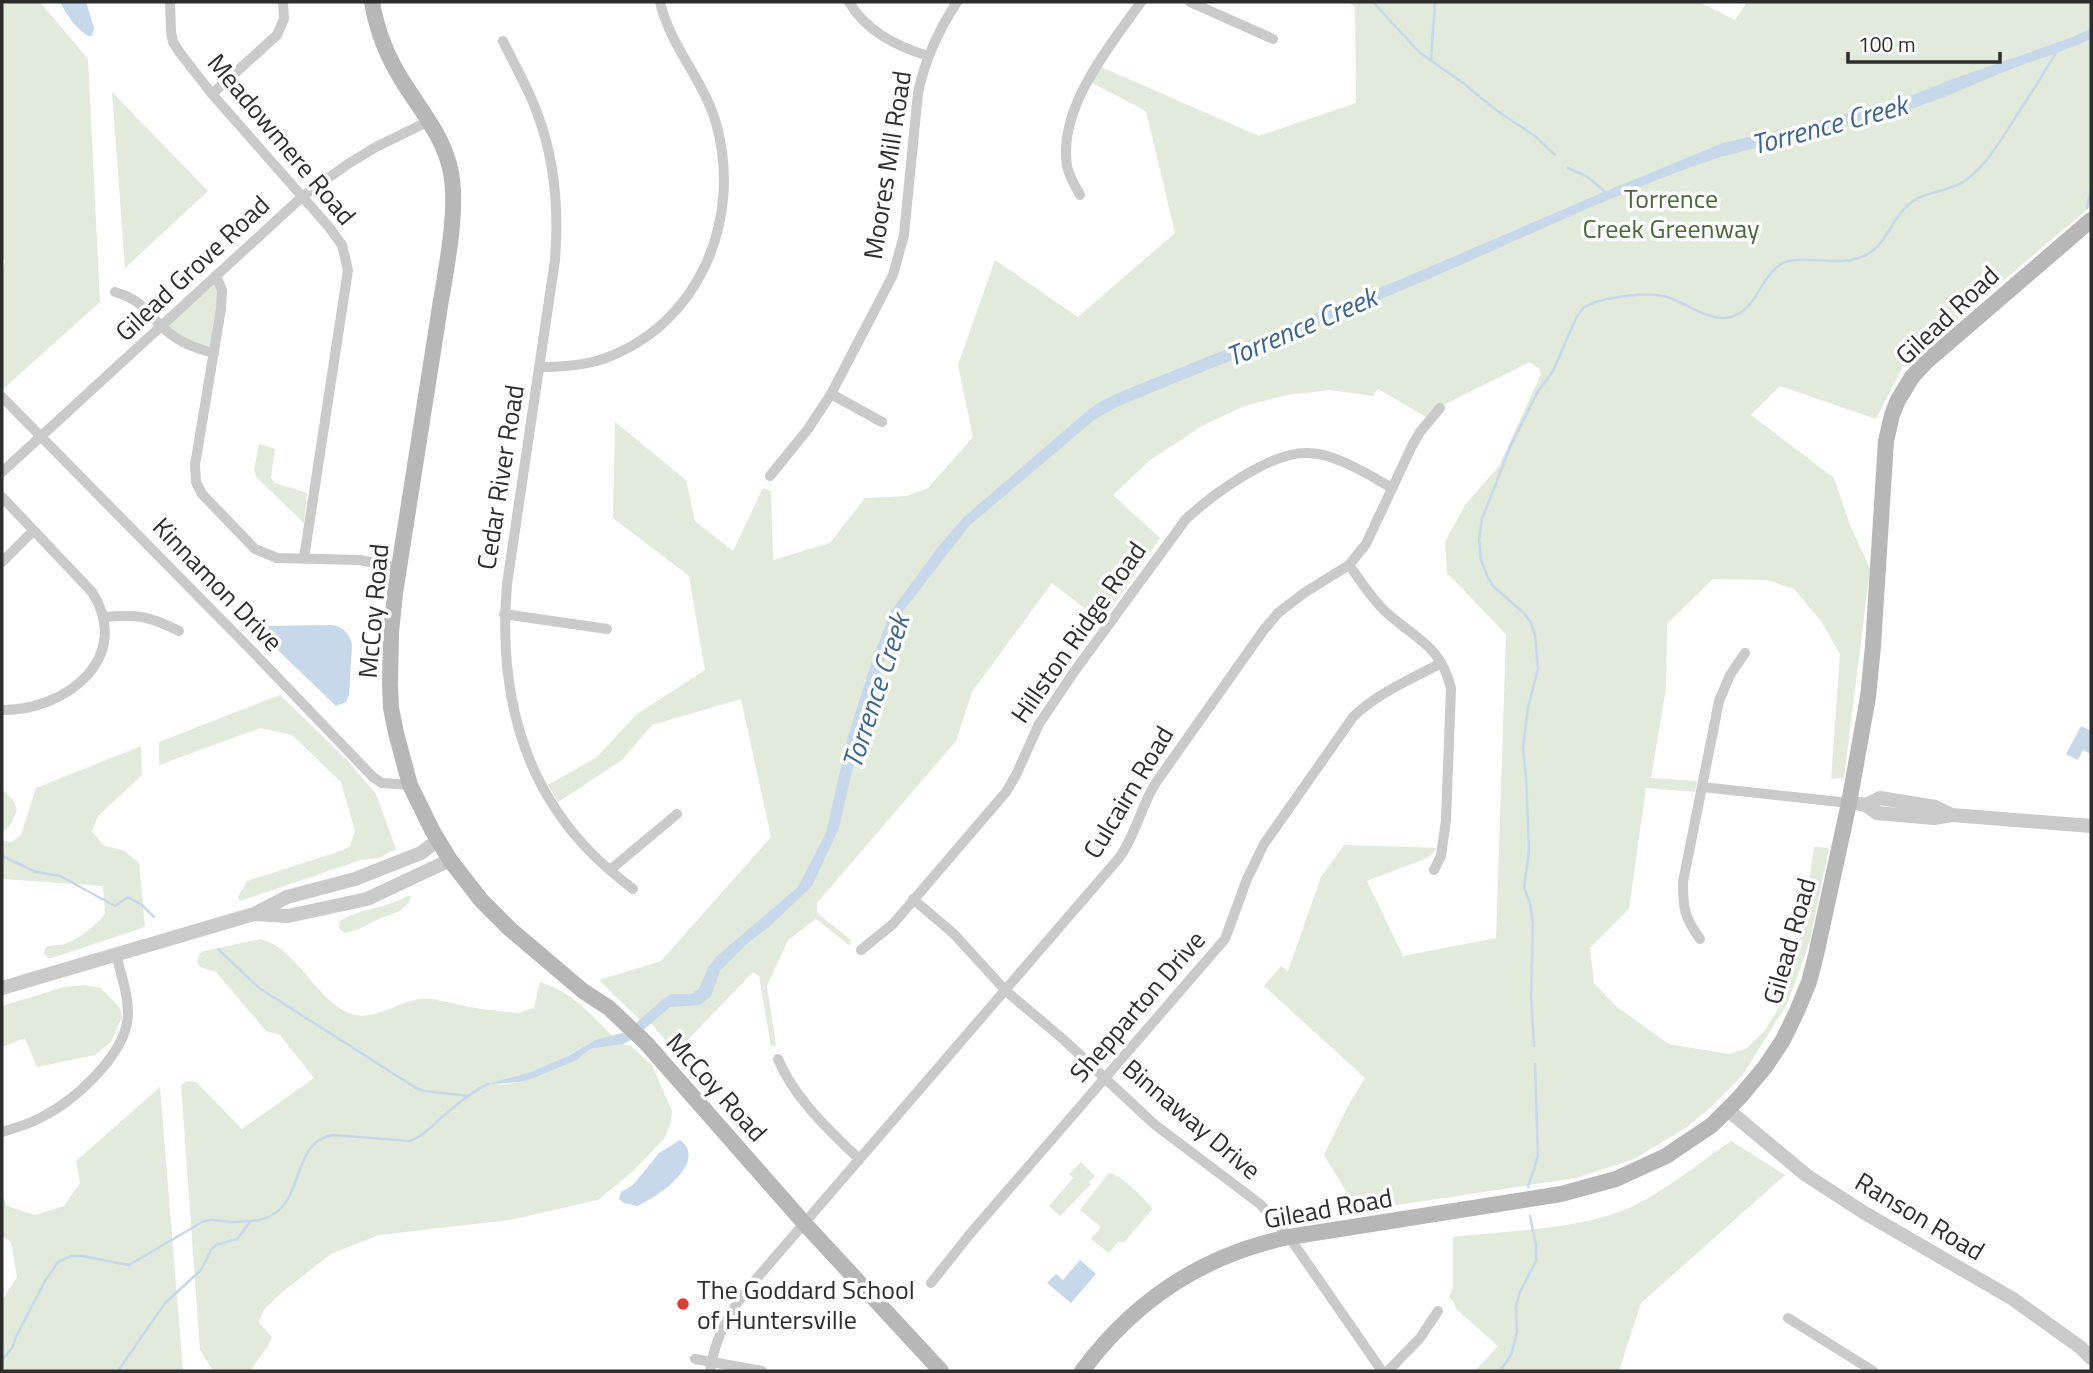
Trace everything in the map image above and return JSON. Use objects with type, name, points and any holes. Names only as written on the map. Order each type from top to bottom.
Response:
[{"type":"main road","name":"McCoy Road","points":[[372,2],[377,26],[389,57],[429,121],[446,155],[453,187],[445,275],[391,633],[390,684],[393,721],[410,785],[450,860],[481,900],[566,978],[609,1008],[646,1043],[805,1224],[941,1371]]},
{"type":"main road","name":"Gilead Road","points":[[1082,1371],[1116,1329],[1139,1308],[1167,1288],[1215,1261],[1260,1244],[1289,1237],[1590,1188],[1666,1157],[1702,1133],[1751,1085],[1783,1040],[1809,982],[1849,803],[1869,684],[1884,457],[1892,415],[1906,386],[1926,362],[2091,220]]},
{"type":"street","name":"Meadowmere Road","points":[[170,2],[173,42],[212,94],[303,196],[342,245],[348,270],[304,558]]},
{"type":"street","points":[[212,94],[272,41],[284,19],[283,2]]},
{"type":"street","points":[[540,367],[578,365],[604,358],[622,351],[653,332],[676,311],[697,283],[716,239],[723,189],[718,134],[708,101],[671,35],[660,2]]},
{"type":"street","points":[[849,2],[869,27],[884,37],[928,56]]},
{"type":"street","name":"Moores Mill Road","points":[[770,476],[808,429],[831,394],[893,275],[902,249],[918,93],[936,36],[957,2]]},
{"type":"street","points":[[1080,195],[1067,168],[1066,143],[1070,124],[1078,102],[1100,61],[1141,2]]},
{"type":"street","points":[[1190,2],[1273,39]]},
{"type":"street","name":"Cedar River Road","points":[[503,41],[536,110],[546,139],[557,213],[555,260],[507,584],[505,653],[510,691],[516,720],[534,768],[561,817],[580,842],[633,890]]},
{"type":"street","name":"Gilead Grove Road","points":[[2,472],[303,196],[376,147],[429,121]]},
{"type":"street","points":[[216,276],[222,290],[222,300],[195,465],[196,482],[202,494],[255,549],[277,558],[360,559],[399,568]]},
{"type":"street","points":[[115,292],[138,301],[162,326],[183,342],[214,354]]},
{"type":"street","points":[[831,394],[882,422]]},
{"type":"street","name":"Kinnamon Drive","points":[[2,397],[373,777],[382,783],[410,785]]},
{"type":"street","name":"Culcairn Road","points":[[711,1366],[725,1322],[734,1307],[1127,848],[1147,797],[1157,781],[1263,631],[1289,603],[1349,565],[1366,544],[1412,446],[1440,408]]},
{"type":"street","name":"Hillston Ridge Road","points":[[861,950],[893,923],[1006,792],[1033,735],[1074,672],[1186,519],[1203,503],[1265,464],[1295,453],[1310,453],[1343,462],[1392,488]]},
{"type":"street","points":[[2,497],[92,592],[104,617],[99,659],[85,679],[64,693],[31,708],[2,710]]},
{"type":"street","points":[[2,562],[33,531]]},
{"type":"street","points":[[1349,565],[1385,611],[1422,639],[1436,654],[1451,688],[1446,820],[1441,856],[1434,870]]},
{"type":"street","points":[[505,614],[607,629]]},
{"type":"street","points":[[104,617],[148,617],[179,631]]},
{"type":"street","points":[[1700,939],[1687,922],[1684,912],[1683,881],[1719,701],[1730,675],[1745,653]]},
{"type":"street","name":"Shepparton Drive","points":[[931,1283],[970,1234],[1225,939],[1247,879],[1264,844],[1353,717],[1364,706],[1441,663]]},
{"type":"street","points":[[1702,787],[1866,805],[1877,813],[1934,818],[1952,815],[2091,826]]},
{"type":"street","points":[[610,870],[677,814]]},
{"type":"street","points":[[2,988],[254,914],[287,897],[355,879],[421,853],[438,840]]},
{"type":"street","points":[[254,914],[288,916],[367,899],[450,860]]},
{"type":"street","name":"Binnaway Drive","points":[[913,900],[954,934],[1006,991],[1105,1077],[1154,1124],[1260,1205],[1289,1237],[1382,1371]]},
{"type":"street","points":[[2,1132],[44,1117],[88,1084],[111,1058],[123,1039],[127,1021],[127,1004],[116,954]]},
{"type":"street","points":[[778,1059],[789,1082],[859,1159]]},
{"type":"street","name":"Ranson Road","points":[[1728,1110],[1806,1175],[1863,1212],[2013,1299],[2080,1347],[2091,1358]]},
{"type":"street","points":[[1388,1371],[1420,1338],[1438,1311]]},
{"type":"street","points":[[1788,1318],[1873,1371]]},
{"type":"street","points":[[695,1359],[711,1366],[762,1371]]},
{"type":"green space","points":[[2,2],[40,2],[88,59],[100,302],[3,389],[2,275],[5,261],[2,255]]},
{"type":"green space","name":"Torrence Creek Greenway","points":[[1348,2],[1699,2],[1735,20],[1747,2],[2091,2],[2091,206],[1903,366],[1876,419],[1780,386],[1751,415],[1834,478],[1850,525],[1870,569],[1844,778],[1831,779],[1840,654],[1821,621],[1794,589],[1767,580],[1713,579],[1667,624],[1666,688],[1651,778],[1697,781],[1695,792],[1646,788],[1629,909],[1590,948],[1594,983],[1617,1007],[1669,1044],[1729,1054],[1747,1048],[1765,1030],[1780,1006],[1797,950],[1814,847],[1829,848],[1810,941],[1787,1004],[1742,1076],[1684,1129],[1634,1159],[1576,1178],[1358,1211],[1324,1155],[1365,1078],[1264,986],[1281,966],[1288,971],[1321,877],[1344,845],[1438,848],[1427,858],[1367,881],[1403,956],[1496,938],[1506,635],[1447,573],[1445,542],[1465,505],[1499,466],[1541,374],[1539,368],[1530,362],[1435,409],[1428,418],[1378,389],[1373,396],[1330,390],[1287,395],[1244,406],[1202,426],[1150,460],[1113,495],[1160,538],[1102,622],[1052,583],[972,692],[956,741],[817,903],[817,913],[851,940],[850,946],[816,919],[788,940],[767,986],[776,1045],[771,1047],[759,976],[753,972],[676,1052],[645,1017],[641,1021],[599,980],[661,961],[771,837],[741,699],[652,725],[622,760],[558,802],[548,785],[597,757],[637,714],[705,670],[689,576],[613,518],[615,422],[686,480],[695,521],[733,551],[763,488],[771,491],[773,560],[830,543],[865,498],[907,496],[928,488],[973,437],[958,365],[995,260],[1078,317],[1175,233],[1146,111],[1092,83],[1101,67],[1259,136],[1356,103],[1355,7]]},
{"type":"green space","points":[[112,92],[208,191],[125,268]]},
{"type":"green space","points":[[216,276],[222,290],[214,353],[162,326]]},
{"type":"green space","points":[[259,444],[275,449],[271,478],[275,483],[307,493],[304,523],[256,477],[254,470]]},
{"type":"green space","points":[[280,695],[348,761],[376,794],[396,849],[379,858],[361,860],[240,901],[238,897],[247,881],[350,846],[355,831],[341,782],[292,735],[260,728],[159,765],[159,742]]},
{"type":"green space","points":[[141,746],[142,775],[98,816],[92,831],[103,845],[125,851],[139,863],[145,927],[48,958],[44,953],[45,948],[78,938],[105,914],[103,886],[2,879],[2,841],[12,842],[21,835],[36,788]]},
{"type":"green space","points":[[2,789],[13,800],[17,810],[10,826],[2,832]]},
{"type":"green space","points":[[411,896],[409,903],[400,911],[345,933],[339,928],[340,921],[348,917],[391,904]]},
{"type":"green space","points":[[261,939],[285,953],[334,1004],[355,1015],[375,1014],[414,1000],[427,999],[519,1013],[534,1008],[540,982],[552,986],[580,1004],[613,1036],[595,1040],[555,1063],[499,1085],[534,1078],[577,1060],[590,1049],[623,1044],[631,1046],[652,1065],[672,1111],[664,1139],[633,1171],[598,1200],[510,1220],[379,1235],[331,1254],[281,1293],[263,1311],[259,1323],[272,1337],[250,1371],[213,1371],[200,1350],[181,1085],[188,1081],[196,1082],[242,1129],[314,1078],[280,1035],[266,1031],[216,972],[200,967],[197,962],[204,951]]},
{"type":"green space","points":[[85,985],[101,988],[120,1008],[122,1017],[111,1042],[95,1055],[37,1067],[25,1038],[2,1047],[2,1006],[64,987]]},
{"type":"green space","points":[[160,1087],[183,1371],[2,1371],[2,1301],[17,1277],[11,1242],[2,1236],[2,1194],[7,1206],[35,1215],[64,1206],[80,1183],[76,1161]]},
{"type":"green space","points":[[1731,1141],[1785,1175],[1641,1303],[1619,1371],[1475,1371],[1498,1346],[1456,1309],[1449,1297],[1453,1288],[1453,1237],[1545,1228],[1614,1214],[1659,1192]]},
{"type":"green space","points":[[1081,1162],[1095,1176],[1089,1182],[1091,1184],[1060,1216],[1049,1206],[1073,1178],[1069,1174]]},
{"type":"green space","points":[[1109,1173],[1126,1182],[1152,1210],[1124,1242],[1118,1242],[1109,1253],[1091,1239],[1101,1227],[1080,1210]]},
{"type":"water","points":[[60,2],[86,2],[94,28],[92,36],[88,36],[75,25]]},
{"type":"water","points":[[2091,28],[2091,39],[1918,107],[1720,157],[1646,184],[1392,295],[1117,407],[1094,420],[969,526],[904,610],[896,624],[860,737],[839,828],[812,886],[720,971],[711,996],[700,1005],[670,1007],[633,1039],[623,1044],[590,1049],[577,1060],[534,1078],[520,1082],[488,1084],[531,1072],[568,1056],[595,1040],[626,1032],[671,994],[691,994],[699,989],[716,957],[798,887],[826,833],[848,736],[891,611],[963,518],[1103,400],[1406,277],[1723,143],[1895,102]]},
{"type":"water","points":[[332,625],[346,632],[352,646],[349,695],[346,702],[336,706],[257,630],[260,626]]},
{"type":"water","points":[[2081,726],[2091,731],[2091,754],[2083,750],[2078,760],[2066,754]]},
{"type":"water","points":[[680,1140],[687,1149],[688,1158],[677,1178],[637,1206],[619,1199],[621,1192],[633,1185],[659,1153]]},
{"type":"water","points":[[1080,1260],[1096,1274],[1071,1303],[1047,1283],[1056,1274],[1063,1280]]},
{"type":"waterway","points":[[1373,2],[1419,52],[1535,136],[1555,155]]},
{"type":"waterway","points":[[1431,60],[1435,2]]},
{"type":"waterway","points":[[1534,1046],[1531,995],[1533,923],[1524,888],[1529,851],[1523,748],[1528,707],[1538,669],[1535,635],[1525,614],[1494,587],[1488,578],[1481,560],[1479,540],[1482,519],[1511,445],[1537,393],[1553,371],[1577,316],[1585,307],[1596,302],[1628,296],[1659,295],[1715,317],[1731,317],[1747,308],[1768,277],[1781,264],[1797,260],[1849,260],[1868,254],[1882,242],[1901,212],[1914,200],[1959,184],[1980,167],[2002,139],[2057,51]]},
{"type":"waterway","points":[[1568,168],[1588,177],[1605,192]]},
{"type":"waterway","points":[[2087,208],[2091,187]]},
{"type":"waterway","points":[[2,856],[36,872],[60,876],[115,906],[128,897],[142,905],[154,917]]},
{"type":"waterway","points":[[218,949],[259,988],[416,1088],[469,1096]]},
{"type":"waterway","points":[[1528,1187],[1538,1156],[1535,1064]]},
{"type":"waterway","name":"Torrence Creek","points":[[2,1360],[12,1348],[45,1281],[58,1262],[71,1256],[82,1256],[129,1265],[202,1222],[245,1222],[268,1217],[282,1207],[305,1158],[320,1139],[333,1135],[410,1141],[488,1084]]},
{"type":"waterway","points":[[1500,1371],[1511,1355],[1517,1333],[1516,1306],[1520,1292],[1536,1261],[1536,1245],[1530,1216]]},
{"type":"waterway","points":[[118,1371],[165,1303],[201,1270],[211,1250],[216,1245],[237,1239],[251,1221]]},
{"type":"place","name":"The Goddard School of Huntersville","points":[[683,1304]]}]
